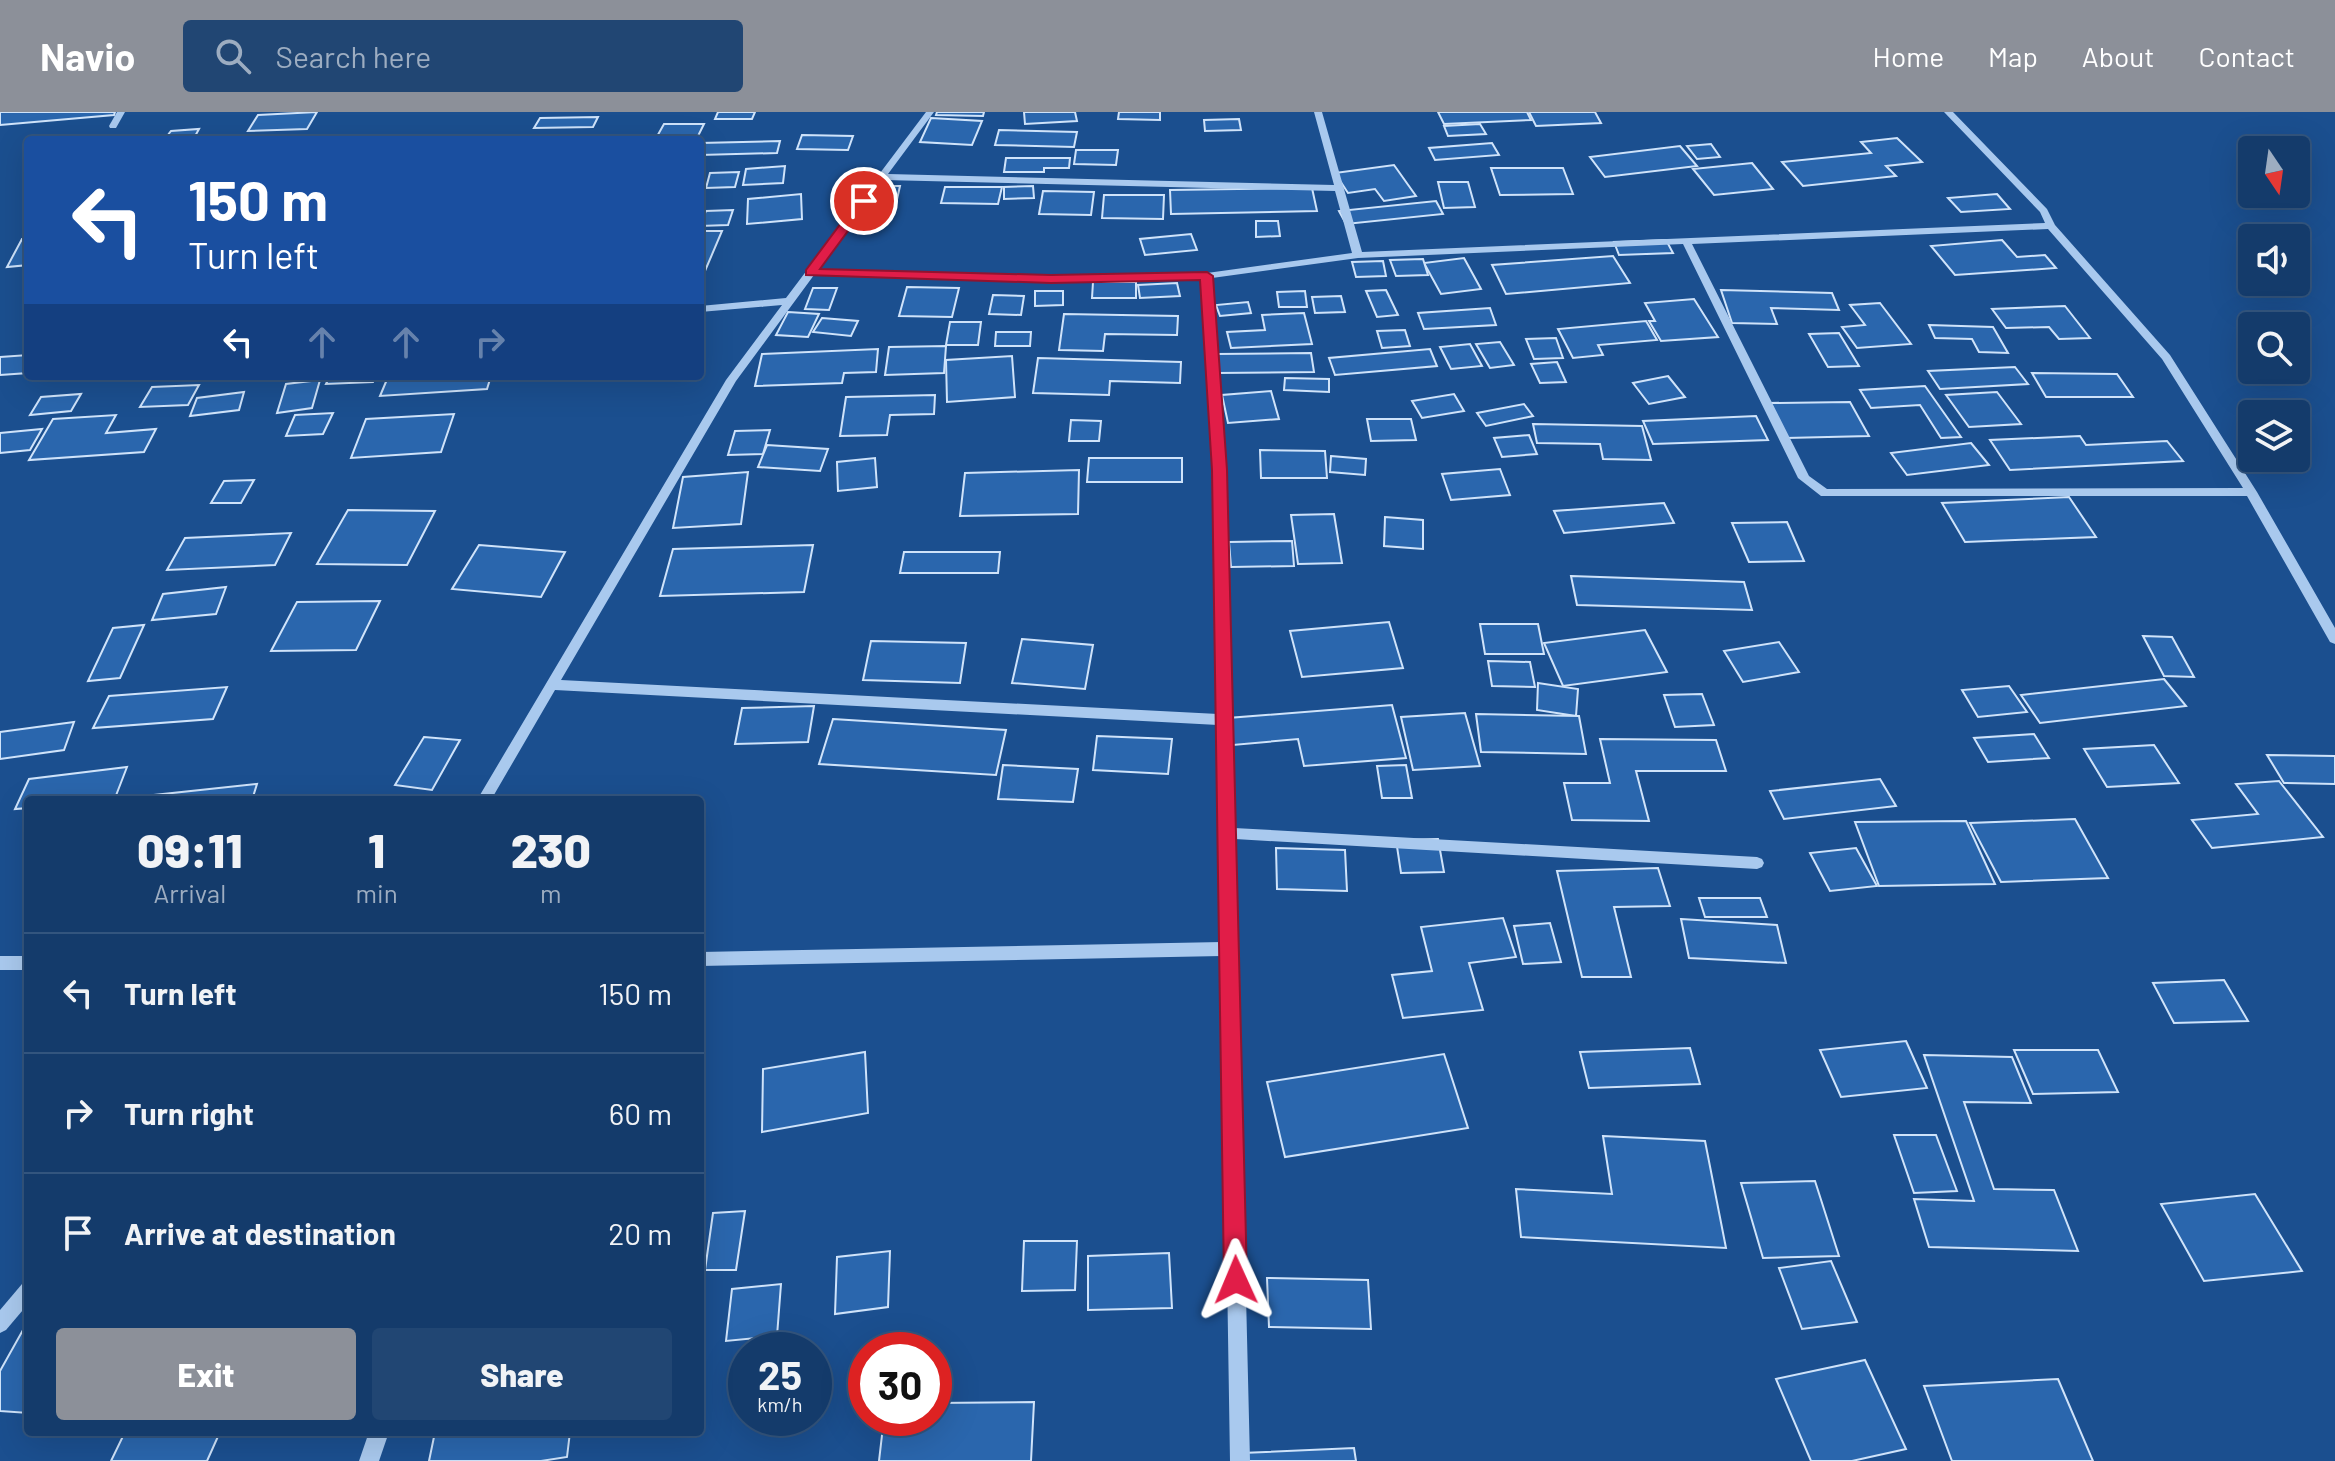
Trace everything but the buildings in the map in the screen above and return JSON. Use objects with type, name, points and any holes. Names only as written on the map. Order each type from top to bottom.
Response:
[{"type":"street","points":[[113,126],[121,112]]},
{"type":"street","points":[[486,796],[731,380],[930,112]]},
{"type":"street","points":[[1318,112],[1358,255]]},
{"type":"street","points":[[1948,112],[2044,211],[2051,226],[2166,357],[2251,492],[2335,639]]},
{"type":"street","points":[[881,177],[1339,188]]},
{"type":"street","points":[[811,272],[1051,279],[1207,276],[1358,255],[2051,226]]},
{"type":"street","points":[[1686,241],[1804,478],[1825,493],[2251,492]]},
{"type":"street","points":[[1207,276],[1220,470],[1240,1461]]},
{"type":"street","points":[[704,309],[790,301]]},
{"type":"street","points":[[552,685],[1224,720]]},
{"type":"street","points":[[1226,833],[1757,863]]},
{"type":"street","points":[[704,959],[1228,949]]},
{"type":"street","points":[[0,963],[24,963]]},
{"type":"street","points":[[0,1324],[24,1295]]},
{"type":"street","points":[[369,1461],[378,1436]]},
{"type":"route","points":[[864,201],[811,272],[1051,279],[1207,276],[1220,470],[1236,1280]]}]
